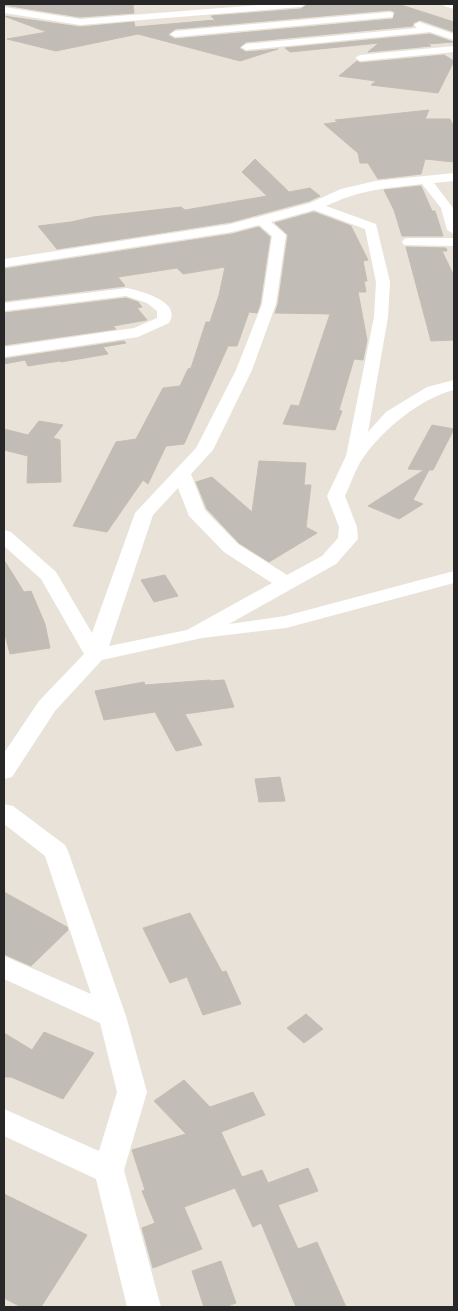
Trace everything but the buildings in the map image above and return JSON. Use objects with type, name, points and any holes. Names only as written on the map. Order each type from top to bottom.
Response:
[{"type":"street","points":[[4,10],[80,22],[281,4],[301,4]]},
{"type":"street","points":[[447,4],[454,6]]},
{"type":"street","points":[[366,6],[454,37]]},
{"type":"street","points":[[175,34],[398,18]]},
{"type":"street","points":[[246,47],[432,30]]},
{"type":"street","points":[[360,58],[454,49]]},
{"type":"street","points":[[4,263],[232,228],[315,206],[345,192],[374,185],[454,177]]},
{"type":"street","points":[[425,180],[447,208],[454,230]]},
{"type":"street","points":[[193,635],[329,560],[348,539],[348,527],[336,496],[355,456],[381,317],[383,282],[371,227],[315,206]]},
{"type":"street","points":[[4,772],[48,706],[95,655],[144,513],[204,450],[244,370],[269,304],[279,235],[262,220]]},
{"type":"street","points":[[408,242],[454,242]]},
{"type":"street","points":[[4,307],[109,292],[127,292],[152,300],[164,310],[164,320],[138,332],[4,352]]},
{"type":"street","points":[[355,456],[392,416],[433,390],[454,385]]},
{"type":"street","points":[[182,473],[196,512],[231,548],[287,584]]},
{"type":"street","points":[[4,536],[49,576],[95,655]]},
{"type":"street","points":[[95,655],[193,635],[286,622],[454,577]]},
{"type":"street","points":[[4,812],[56,851],[112,1016],[132,1092],[109,1170],[144,1307]]},
{"type":"street","points":[[4,967],[112,1016]]},
{"type":"street","points":[[4,1122],[109,1170]]}]
